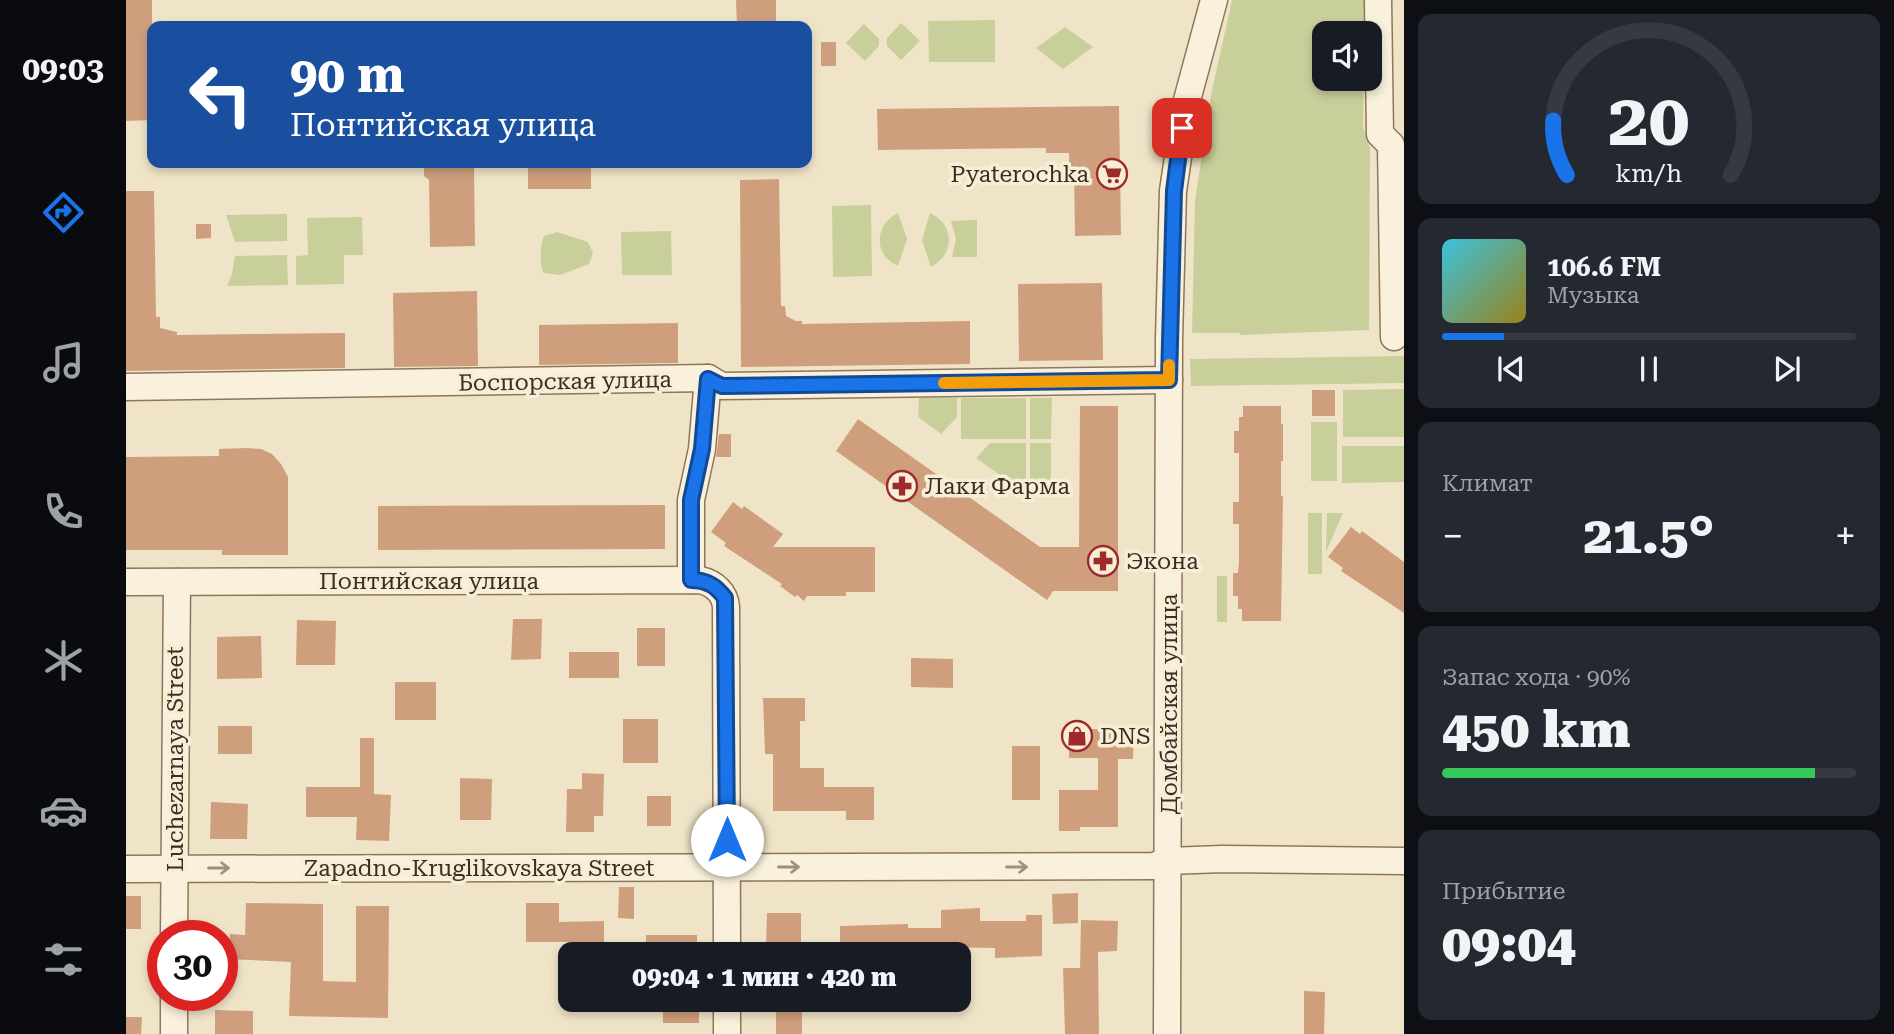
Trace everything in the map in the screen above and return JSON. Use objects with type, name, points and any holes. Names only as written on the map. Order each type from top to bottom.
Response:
[{"type":"street","name":"Домбайская улица","points":[[1167,1034],[1169,380],[1174,191],[1186,104],[1214,0]]},
{"type":"street","points":[[1378,0],[1380,134],[1391,145],[1394,337]]},
{"type":"street","name":"Боспорская улица","points":[[126,387],[708,379],[722,386],[1169,380]]},
{"type":"street","points":[[691,580],[691,500],[702,449],[708,379]]},
{"type":"street","name":"Понтийская улица","points":[[126,582],[707,582],[725,598],[727,867]]},
{"type":"street","name":"Luchezarnaya Street","points":[[174,920],[177,582]]},
{"type":"street","name":"Zapadno-Kruglikovskaya Street","points":[[126,869],[1154,866],[1168,861],[1404,861]]},
{"type":"street","points":[[727,867],[727,942]]},
{"type":"street","points":[[174,1011],[174,1034]]},
{"type":"street","points":[[727,1012],[727,1034]]},
{"type":"green space","points":[[1232,0],[1364,0],[1364,21],[1312,21],[1312,91],[1364,91],[1363,126],[1370,148],[1369,330],[1240,335],[1192,333],[1195,201],[1211,95]]},
{"type":"green space","points":[[995,20],[995,62],[929,62],[928,21]]},
{"type":"green space","points":[[901,23],[920,41],[901,60],[887,46],[887,38]]},
{"type":"green space","points":[[864,24],[879,39],[879,46],[865,61],[846,43]]},
{"type":"green space","points":[[1065,27],[1093,47],[1063,69],[1036,48]]},
{"type":"green space","points":[[871,205],[872,276],[833,277],[832,206]]},
{"type":"green space","points":[[898,213],[907,239],[898,266],[884,255],[880,240],[884,225]]},
{"type":"green space","points":[[930,213],[944,225],[949,240],[944,255],[931,267],[922,240]]},
{"type":"green space","points":[[287,214],[287,241],[235,242],[226,215]]},
{"type":"green space","points":[[362,217],[363,255],[344,255],[344,284],[296,285],[296,256],[308,255],[307,218]]},
{"type":"green space","points":[[977,220],[977,257],[952,257],[956,239],[951,221]]},
{"type":"green space","points":[[671,231],[672,275],[622,275],[621,232]]},
{"type":"green space","points":[[557,232],[588,242],[593,253],[589,264],[560,275],[544,273],[541,249],[544,236]]},
{"type":"green space","points":[[287,255],[288,285],[227,286],[235,256]]},
{"type":"green space","points":[[1404,356],[1404,383],[1191,386],[1190,359]]},
{"type":"green space","points":[[1404,389],[1404,437],[1343,437],[1343,390]]},
{"type":"green space","points":[[919,398],[957,398],[957,417],[941,434],[918,417]]},
{"type":"green space","points":[[961,398],[1026,398],[1026,439],[961,439]]},
{"type":"green space","points":[[1030,398],[1052,398],[1051,439],[1030,439]]},
{"type":"green space","points":[[1311,422],[1337,422],[1337,481],[1311,481]]},
{"type":"green space","points":[[990,443],[1026,443],[1026,480],[1007,480],[976,458]]},
{"type":"green space","points":[[1030,443],[1051,443],[1051,480],[1030,480]]},
{"type":"green space","points":[[1342,446],[1404,446],[1404,482],[1342,483]]},
{"type":"green space","points":[[1308,513],[1322,513],[1322,574],[1308,574]]},
{"type":"green space","points":[[1327,513],[1343,513],[1326,552]]},
{"type":"green space","points":[[1217,576],[1227,576],[1227,622],[1217,622]]},
{"type":"building","points":[[126,0],[152,0],[152,21],[147,21],[147,120],[126,121]]},
{"type":"building","points":[[736,0],[776,0],[776,21],[737,21]]},
{"type":"building","points":[[821,42],[836,42],[836,66],[821,66]]},
{"type":"building","points":[[1119,106],[1121,235],[1075,236],[1074,169],[1069,165],[1069,153],[1046,153],[1046,148],[878,150],[877,109]]},
{"type":"building","points":[[424,168],[474,168],[475,246],[430,247],[429,180],[424,176]]},
{"type":"building","points":[[528,168],[591,168],[591,189],[528,189]]},
{"type":"building","points":[[779,179],[781,306],[785,306],[786,316],[802,321],[802,324],[970,321],[970,364],[741,367],[740,180]]},
{"type":"building","points":[[126,191],[154,191],[156,317],[160,317],[160,328],[177,332],[177,335],[345,333],[345,368],[126,371]]},
{"type":"building","points":[[196,224],[211,224],[211,238],[196,239]]},
{"type":"building","points":[[1102,283],[1103,360],[1019,361],[1018,284]]},
{"type":"building","points":[[477,291],[478,366],[394,367],[393,293]]},
{"type":"building","points":[[678,323],[678,363],[539,365],[539,325]]},
{"type":"building","points":[[1312,390],[1335,390],[1335,416],[1312,416]]},
{"type":"building","points":[[1080,406],[1118,406],[1118,591],[1053,591],[1047,600],[836,451],[858,419],[1040,547],[1079,547]]},
{"type":"building","points":[[1243,406],[1281,406],[1281,621],[1242,621],[1238,596],[1233,596],[1233,573],[1238,573],[1239,561],[1239,524],[1233,524],[1233,502],[1239,502],[1239,453],[1234,453],[1234,431],[1239,431],[1239,417],[1243,417]]},
{"type":"building","points":[[719,434],[731,434],[731,457],[716,457]]},
{"type":"building","points":[[219,449],[261,449],[272,454],[288,477],[288,555],[222,555],[222,550],[126,550],[126,457],[219,456]]},
{"type":"building","points":[[733,502],[742,509],[744,506],[783,534],[773,547],[875,547],[875,592],[846,592],[846,596],[807,596],[804,601],[797,595],[795,597],[780,586],[782,584],[724,546],[726,543],[711,532]]},
{"type":"building","points":[[665,505],[665,549],[378,550],[378,506]]},
{"type":"building","points":[[1351,527],[1360,534],[1362,531],[1404,562],[1404,613],[1341,571],[1343,568],[1328,557]]},
{"type":"building","points":[[513,619],[542,619],[541,659],[511,660]]},
{"type":"building","points":[[297,620],[336,621],[335,665],[296,665]]},
{"type":"building","points":[[637,628],[665,628],[665,666],[637,666]]},
{"type":"building","points":[[261,636],[262,678],[217,679],[217,637]]},
{"type":"building","points":[[569,652],[619,652],[619,678],[569,678]]},
{"type":"building","points":[[911,658],[953,659],[953,688],[911,687]]},
{"type":"building","points":[[395,682],[436,682],[436,720],[395,720]]},
{"type":"building","points":[[763,698],[805,698],[805,721],[800,721],[800,768],[824,768],[824,787],[874,787],[874,820],[846,820],[846,811],[773,811],[773,754],[765,754]]},
{"type":"building","points":[[623,719],[658,719],[658,763],[623,763]]},
{"type":"building","points":[[218,726],[252,726],[252,754],[218,754]]},
{"type":"building","points":[[1069,729],[1134,729],[1133,759],[1118,759],[1118,827],[1080,827],[1080,831],[1059,831],[1059,790],[1098,790],[1098,758],[1069,758]]},
{"type":"building","points":[[360,738],[374,738],[374,794],[391,795],[389,841],[356,840],[357,817],[306,817],[306,787],[360,787]]},
{"type":"building","points":[[1012,746],[1040,746],[1040,800],[1012,800]]},
{"type":"building","points":[[582,773],[604,774],[603,816],[594,816],[594,832],[566,832],[567,789],[582,789]]},
{"type":"building","points":[[460,778],[492,779],[491,820],[460,820]]},
{"type":"building","points":[[647,796],[671,796],[671,826],[647,826]]},
{"type":"building","points":[[211,802],[248,804],[247,839],[210,839]]},
{"type":"building","points":[[619,887],[634,887],[634,919],[618,918]]},
{"type":"building","points":[[1078,893],[1078,923],[1053,924],[1052,894]]},
{"type":"building","points":[[126,896],[141,896],[141,929],[126,929]]},
{"type":"building","points":[[246,903],[323,904],[323,981],[356,982],[356,906],[389,906],[388,1018],[289,1016],[291,962],[238,959],[238,935],[245,935]]},
{"type":"building","points":[[526,903],[559,903],[559,922],[604,921],[604,942],[526,942]]},
{"type":"building","points":[[980,908],[980,921],[1026,921],[1026,915],[1042,915],[1042,956],[995,958],[995,948],[971,948],[971,942],[840,942],[840,926],[908,924],[908,928],[941,928],[941,910]]},
{"type":"building","points":[[767,913],[801,913],[801,942],[766,942]]},
{"type":"building","points":[[1081,920],[1118,921],[1117,951],[1098,952],[1099,1034],[1065,1034],[1063,968],[1080,968]]},
{"type":"building","points":[[646,935],[697,935],[697,942],[646,942]]},
{"type":"building","points":[[1304,991],[1325,992],[1324,1034],[1304,1034]]},
{"type":"building","points":[[215,1011],[253,1011],[253,1034],[215,1034]]},
{"type":"building","points":[[663,1012],[699,1012],[699,1023],[663,1023]]},
{"type":"building","points":[[776,1012],[802,1012],[802,1034],[776,1034]]},
{"type":"building","points":[[126,1017],[142,1017],[141,1034],[126,1034]]},
{"type":"slow traffic","points":[[944,383],[1169,380],[1169,365]]},
{"type":"place","name":"Pyaterochka","points":[[1112,174]]},
{"type":"place","name":"Лаки Фарма","points":[[902,486]]},
{"type":"place","name":"Экона","points":[[1103,561]]},
{"type":"place","name":"DNS","points":[[1077,736]]},
{"type":"route","points":[[727,840],[725,598],[712,584],[691,580],[691,500],[702,449],[708,379],[722,386],[1169,380],[1174,191],[1182,128]]}]
